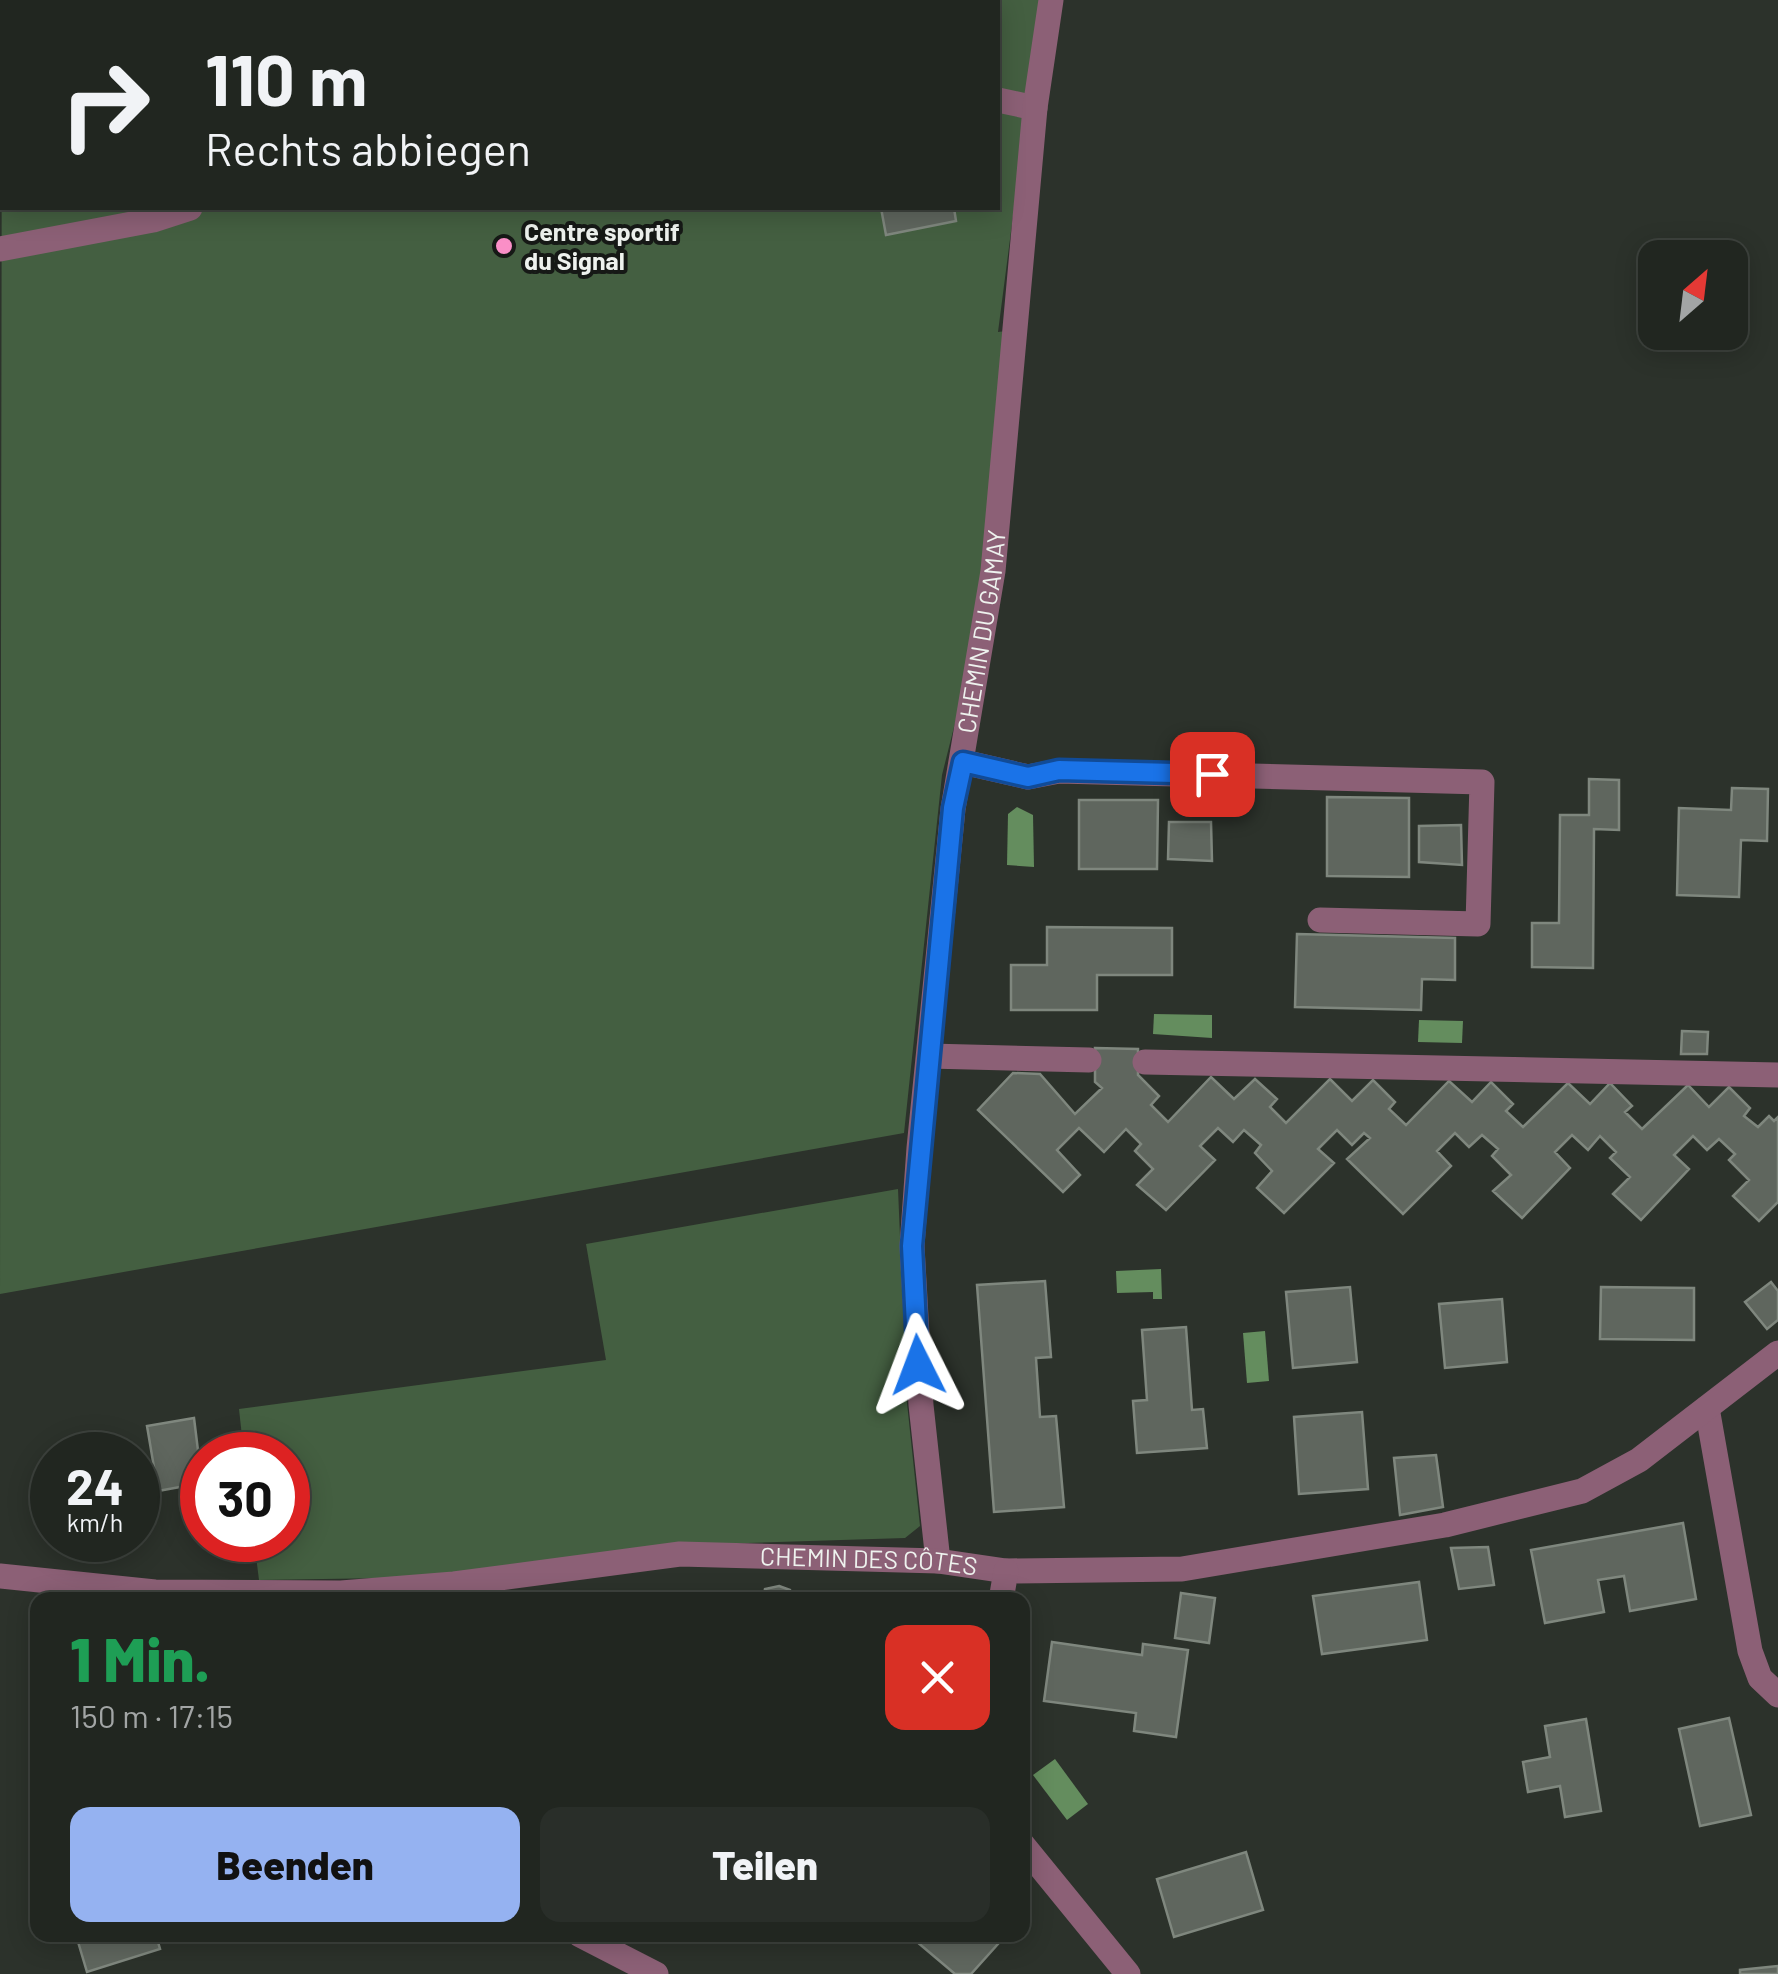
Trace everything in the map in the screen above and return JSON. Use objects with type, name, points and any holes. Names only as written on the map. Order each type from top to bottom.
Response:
[{"type":"street","name":"CHEMIN DU GAMAY","points":[[938,1560],[920,1405],[912,1246],[953,808],[993,571],[1036,108],[1052,0]]},
{"type":"street","points":[[1000,100],[1036,108]]},
{"type":"street","points":[[0,249],[153,220],[178,210]]},
{"type":"street","points":[[963,762],[1028,777],[1059,770],[1482,782],[1478,924],[1320,920]]},
{"type":"street","points":[[929,1056],[1089,1060]]},
{"type":"street","points":[[1145,1062],[1778,1075]]},
{"type":"street","name":"CHEMIN DES CÔTES","points":[[354,1592],[454,1584],[680,1554],[938,1560],[1006,1571],[1182,1569],[1445,1525],[1582,1491],[1611,1479],[1778,1353]]},
{"type":"street","points":[[1707,1408],[1750,1652],[1760,1678],[1778,1695]]},
{"type":"street","points":[[1002,1592],[1006,1571]]},
{"type":"street","name":"CHEMIN DES CÔTES","points":[[0,1576],[155,1592]]},
{"type":"street","points":[[1030,1854],[1128,1974]]},
{"type":"street","points":[[594,1942],[656,1974]]},
{"type":"shaded area","points":[[1000,0],[1041,0],[998,332],[1015,330],[993,571],[942,775],[904,1133],[0,1294],[2,210],[1000,210]]},
{"type":"shaded area","points":[[1017,807],[1033,815],[1034,867],[1007,865],[1008,814]]},
{"type":"shaded area","points":[[1154,1014],[1212,1015],[1212,1038],[1153,1034]]},
{"type":"shaded area","points":[[1419,1020],[1463,1021],[1462,1043],[1418,1042]]},
{"type":"shaded area","points":[[898,1189],[907,1403],[920,1526],[905,1538],[682,1545],[453,1577],[259,1580],[257,1562],[310,1562],[310,1432],[242,1432],[239,1409],[606,1360],[586,1244]]},
{"type":"shaded area","points":[[1161,1269],[1162,1299],[1153,1299],[1153,1292],[1117,1293],[1116,1271]]},
{"type":"shaded area","points":[[1265,1331],[1269,1381],[1247,1383],[1243,1333]]},
{"type":"shaded area","points":[[1055,1759],[1088,1804],[1067,1820],[1033,1775]]},
{"type":"building","points":[[881,210],[954,210],[956,221],[886,235]]},
{"type":"building","points":[[1589,779],[1619,780],[1619,830],[1594,829],[1593,968],[1532,967],[1532,923],[1559,923],[1560,815],[1589,815]]},
{"type":"building","points":[[1732,788],[1768,789],[1767,841],[1741,840],[1739,897],[1677,895],[1679,808],[1731,810]]},
{"type":"building","points":[[1327,797],[1409,798],[1409,877],[1327,876]]},
{"type":"building","points":[[1079,800],[1158,800],[1157,869],[1079,869]]},
{"type":"building","points":[[1169,822],[1211,822],[1212,861],[1168,859]]},
{"type":"building","points":[[1461,825],[1462,865],[1419,862],[1419,826]]},
{"type":"building","points":[[1047,927],[1172,928],[1172,975],[1097,975],[1097,1010],[1011,1010],[1011,965],[1047,965]]},
{"type":"building","points":[[1297,934],[1455,938],[1455,980],[1422,979],[1421,1010],[1295,1007]]},
{"type":"building","points":[[1682,1031],[1708,1032],[1707,1054],[1681,1054]]},
{"type":"building","points":[[1095,1048],[1138,1049],[1138,1075],[1159,1096],[1151,1105],[1168,1122],[1211,1077],[1234,1099],[1255,1079],[1277,1099],[1270,1107],[1286,1123],[1330,1079],[1352,1101],[1373,1080],[1395,1102],[1389,1109],[1406,1125],[1449,1081],[1472,1102],[1491,1082],[1513,1104],[1506,1111],[1523,1127],[1568,1083],[1590,1104],[1610,1083],[1632,1106],[1625,1112],[1642,1129],[1688,1085],[1709,1107],[1729,1087],[1750,1108],[1744,1116],[1758,1127],[1769,1116],[1774,1121],[1778,1117],[1778,1202],[1759,1221],[1733,1196],[1749,1180],[1729,1160],[1735,1154],[1719,1139],[1707,1150],[1693,1136],[1674,1155],[1689,1169],[1641,1220],[1613,1194],[1630,1177],[1610,1158],[1616,1152],[1600,1136],[1588,1150],[1572,1135],[1555,1152],[1570,1168],[1522,1218],[1493,1191],[1511,1175],[1492,1156],[1498,1149],[1482,1135],[1469,1147],[1455,1133],[1437,1151],[1451,1166],[1403,1214],[1347,1159],[1370,1138],[1364,1133],[1352,1145],[1337,1130],[1318,1149],[1334,1163],[1284,1213],[1257,1188],[1272,1171],[1255,1153],[1261,1145],[1244,1130],[1233,1142],[1218,1128],[1200,1146],[1215,1160],[1166,1210],[1137,1185],[1153,1169],[1135,1151],[1141,1144],[1126,1129],[1104,1152],[1079,1128],[1057,1150],[1080,1175],[1063,1192],[978,1110],[1013,1073],[1040,1074],[1075,1114],[1102,1088],[1095,1082]]},
{"type":"building","points":[[1045,1281],[1051,1357],[1036,1358],[1040,1417],[1056,1416],[1064,1507],[994,1512],[977,1285]]},
{"type":"building","points":[[1771,1282],[1778,1291],[1778,1320],[1767,1329],[1745,1302]]},
{"type":"building","points":[[1350,1287],[1357,1362],[1293,1368],[1286,1292]]},
{"type":"building","points":[[1601,1287],[1694,1288],[1694,1340],[1600,1339]]},
{"type":"building","points":[[1502,1299],[1507,1362],[1445,1368],[1439,1304]]},
{"type":"building","points":[[1186,1327],[1192,1410],[1203,1409],[1207,1448],[1137,1453],[1133,1401],[1147,1400],[1142,1330]]},
{"type":"building","points":[[1362,1412],[1368,1489],[1299,1494],[1294,1417]]},
{"type":"building","points":[[194,1418],[196,1432],[180,1432],[180,1487],[160,1491],[160,1432],[148,1432],[147,1426]]},
{"type":"building","points":[[1436,1455],[1443,1507],[1400,1515],[1394,1458]]},
{"type":"building","points":[[1683,1523],[1696,1599],[1630,1611],[1624,1576],[1598,1580],[1604,1612],[1545,1623],[1531,1550]]},
{"type":"building","points":[[1488,1547],[1494,1585],[1459,1589],[1451,1548]]},
{"type":"building","points":[[1419,1582],[1427,1640],[1322,1654],[1313,1596]]},
{"type":"building","points":[[779,1586],[790,1592],[764,1592]]},
{"type":"building","points":[[1181,1593],[1215,1598],[1209,1643],[1175,1638]]},
{"type":"building","points":[[1052,1642],[1142,1655],[1143,1644],[1188,1650],[1176,1737],[1134,1731],[1136,1713],[1044,1701]]},
{"type":"building","points":[[1729,1718],[1751,1815],[1700,1826],[1679,1729]]},
{"type":"building","points":[[1586,1719],[1601,1811],[1565,1817],[1560,1786],[1528,1792],[1523,1762],[1550,1757],[1545,1726]]},
{"type":"building","points":[[1246,1852],[1263,1910],[1174,1937],[1157,1879]]},
{"type":"building","points":[[78,1942],[158,1942],[160,1949],[87,1972]]},
{"type":"building","points":[[917,1942],[1000,1942],[971,1974],[955,1974]]},
{"type":"building","points":[[1778,1966],[1778,1974],[1740,1974],[1740,1970]]},
{"type":"place","name":"Centre sportif du Signal","points":[[504,246]]},
{"type":"route","points":[[918,1365],[912,1246],[919,1148],[953,808],[963,762],[1028,777],[1059,770],[1212,774]]}]
